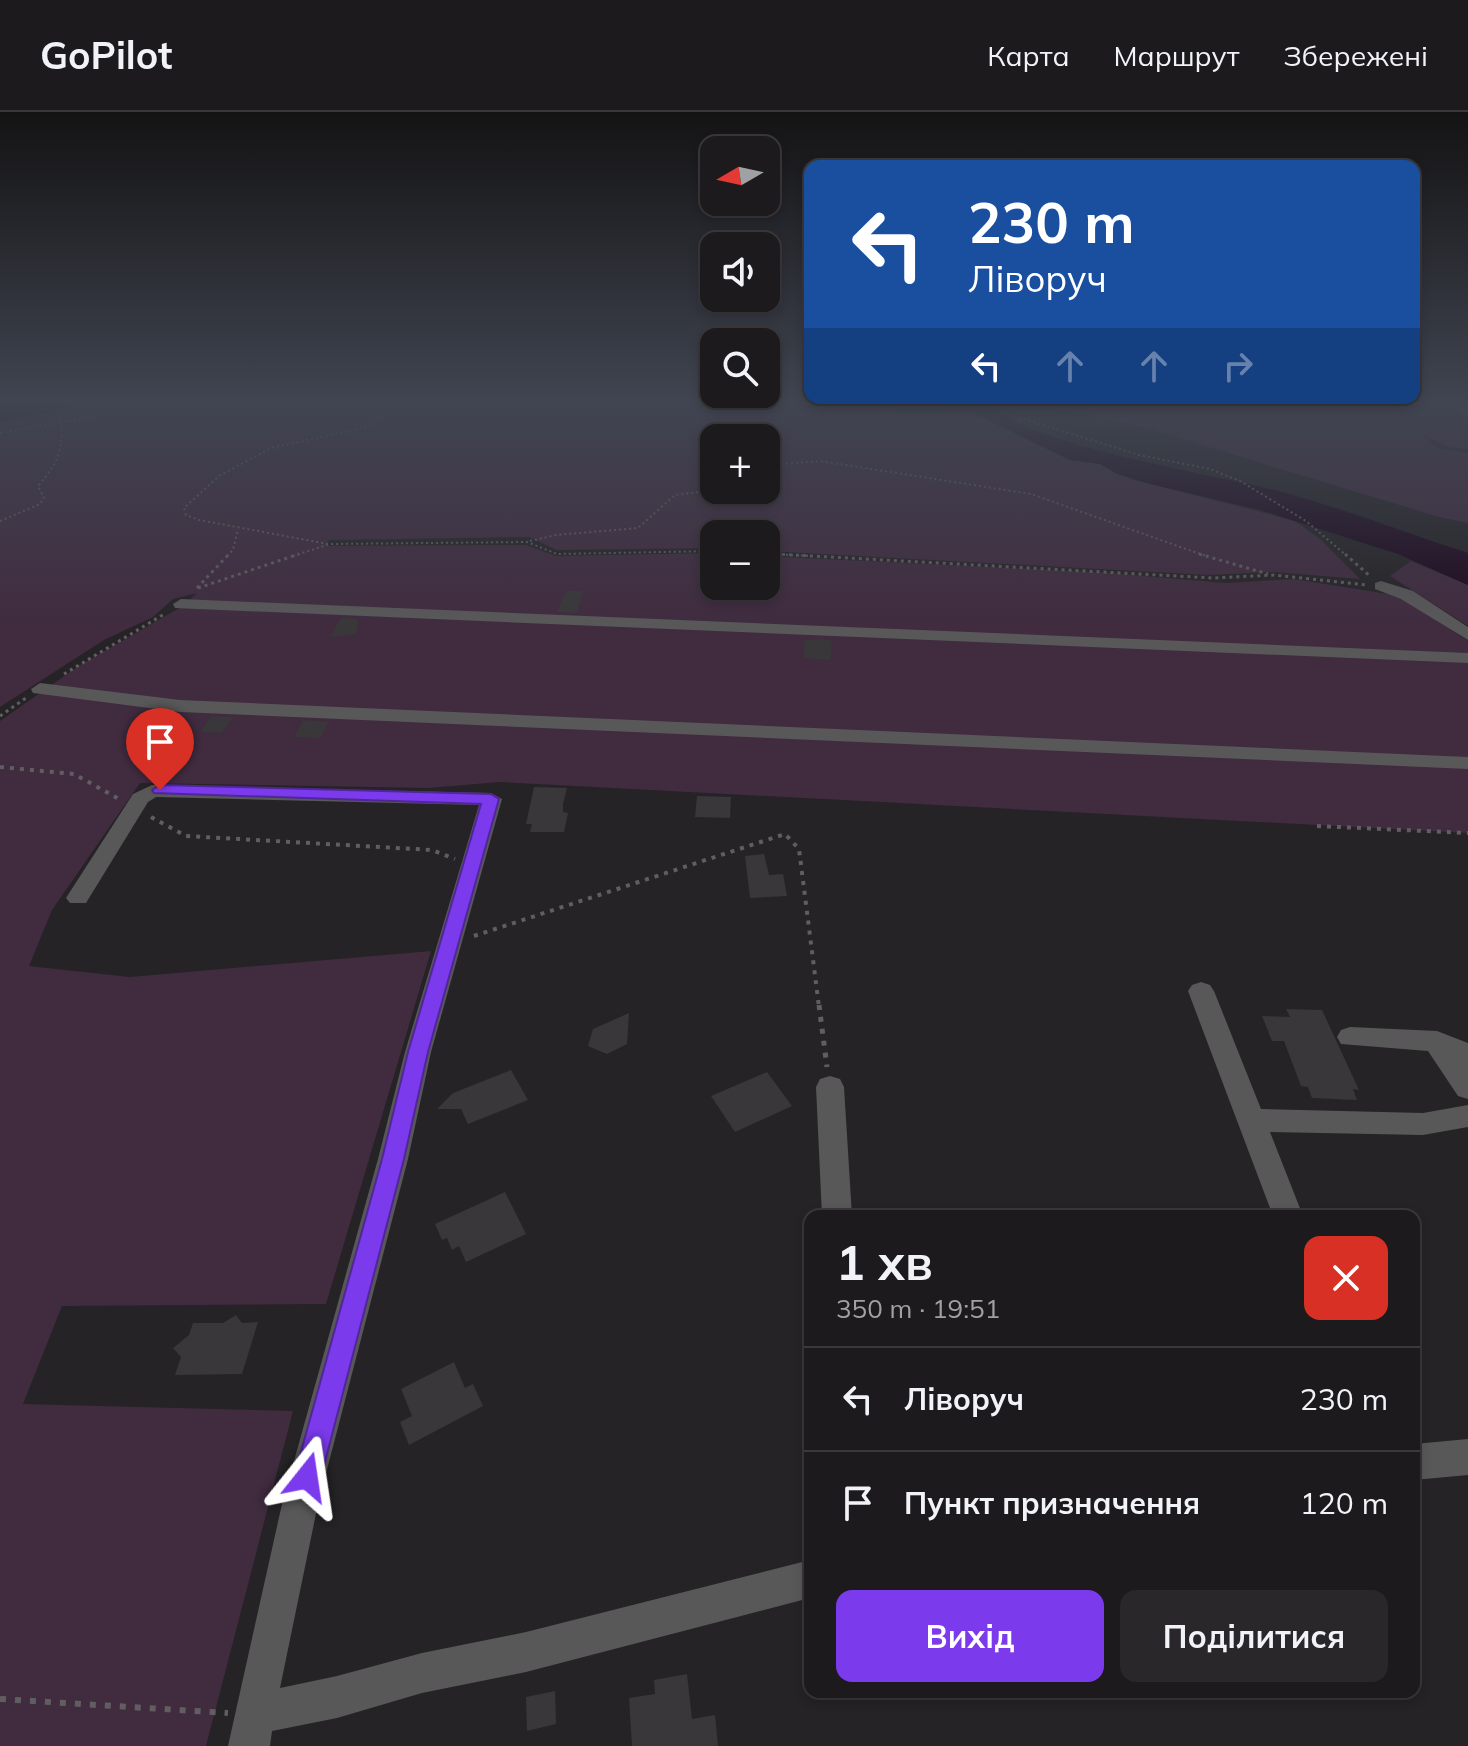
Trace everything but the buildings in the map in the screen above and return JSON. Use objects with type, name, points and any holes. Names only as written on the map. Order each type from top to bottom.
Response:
[{"type":"street","points":[[1381,586],[1407,595],[1468,635]]},
{"type":"street","points":[[181,604],[1468,658]]},
{"type":"street","points":[[40,689],[180,706],[1468,763]]},
{"type":"street","points":[[78,898],[134,807],[145,794],[160,790],[491,799],[418,1052],[393,1159],[300,1504],[275,1609],[252,1730]]},
{"type":"street","points":[[1201,991],[1286,1210]]},
{"type":"street","points":[[1433,1035],[1468,1088]]},
{"type":"street","points":[[1350,1037],[1433,1035],[1468,1054]]},
{"type":"street","points":[[830,1087],[837,1210]]},
{"type":"street","points":[[1251,1120],[1423,1124],[1468,1116]]},
{"type":"street","points":[[1420,1461],[1468,1457]]},
{"type":"street","points":[[252,1730],[337,1697],[422,1673],[526,1652],[804,1581]]},
{"type":"path","points":[[0,521],[40,504],[44,498],[38,486],[46,477]]},
{"type":"path","points":[[218,477],[184,508],[186,515],[238,529],[330,544],[527,542],[556,535],[638,528],[675,495],[700,492]]},
{"type":"path","points":[[924,477],[1031,494],[1180,549],[1274,575]]},
{"type":"path","points":[[1230,477],[1306,521],[1381,586]]},
{"type":"path","points":[[0,716],[181,604],[233,550],[238,529]]},
{"type":"path","points":[[527,542],[557,554],[700,551]]},
{"type":"path","points":[[196,588],[330,544]]},
{"type":"path","points":[[780,555],[1213,578],[1274,575],[1381,586]]},
{"type":"path","points":[[0,767],[74,774],[186,836],[432,850],[472,866]]},
{"type":"path","points":[[1317,826],[1468,833]]},
{"type":"path","points":[[449,944],[785,834],[799,849],[830,1087]]},
{"type":"path","points":[[0,1699],[252,1730]]},
{"type":"shaded area","points":[[0,477],[700,477],[700,504],[780,504],[780,477],[1127,477],[1295,521],[1320,539],[1360,579],[1273,572],[1209,575],[780,552],[780,520],[700,520],[700,548],[557,550],[529,537],[329,540],[326,546],[526,545],[556,556],[700,553],[700,600],[780,600],[780,557],[1110,573],[1226,583],[1294,579],[1400,596],[1468,641],[1468,833],[500,782],[429,788],[140,783],[52,910],[29,966],[130,977],[431,951],[326,1304],[62,1306],[23,1404],[293,1411],[206,1746],[0,1746],[0,721],[80,665],[183,606],[197,593],[173,599],[153,617],[104,640],[0,707]]},
{"type":"shaded area","points":[[1127,477],[1215,477],[1282,492],[1352,513],[1468,553],[1468,585],[1398,554],[1260,510]]},
{"type":"shaded area","points":[[1308,477],[1468,477],[1468,523]]},
{"type":"shaded area","points":[[1411,561],[1468,585],[1468,626],[1390,576]]},
{"type":"route","points":[[160,790],[491,799],[418,1052],[393,1159],[307,1477]]}]
